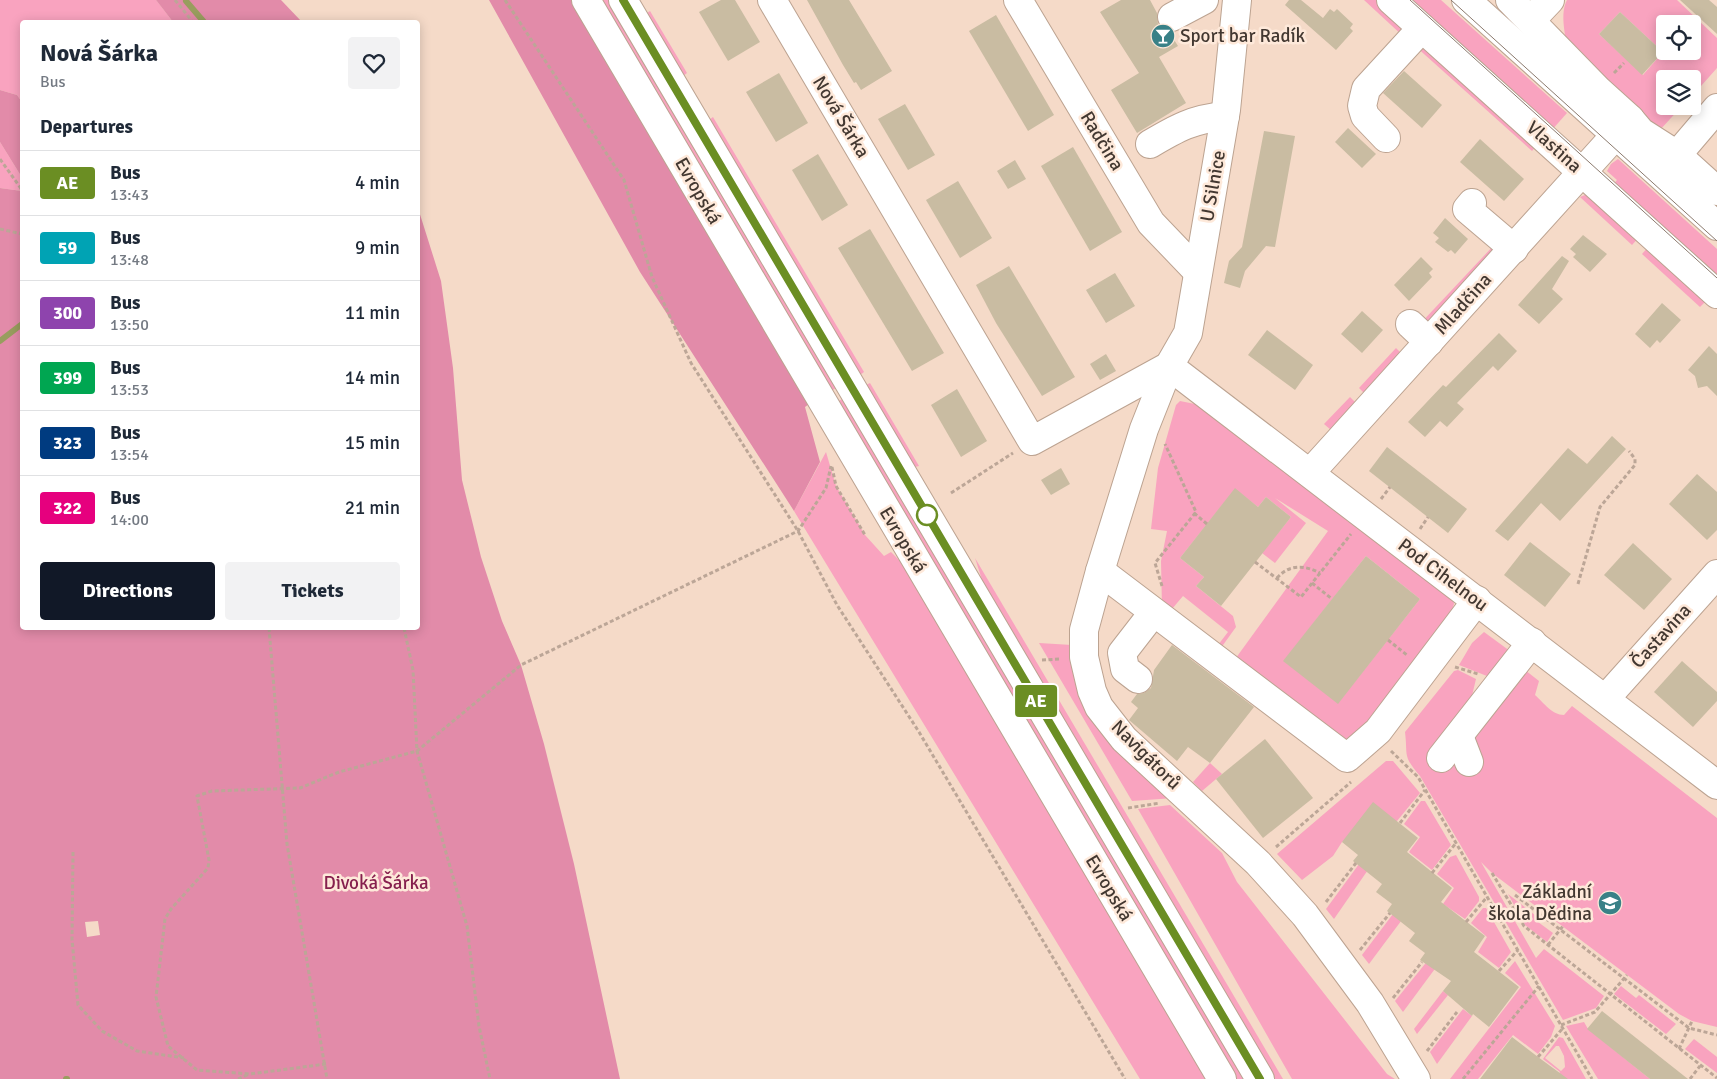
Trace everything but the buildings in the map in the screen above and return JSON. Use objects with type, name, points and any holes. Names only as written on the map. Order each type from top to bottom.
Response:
[{"type":"street","name":"Evropská","points":[[586,0],[1222,1079]]},
{"type":"street","name":"Evropská","points":[[622,0],[1260,1079]]},
{"type":"street","name":"Nová Šárka","points":[[772,0],[1032,441]]},
{"type":"street","points":[[1172,17],[1204,0]]},
{"type":"street","name":"U Silnice","points":[[1169,366],[1188,333],[1225,116],[1237,0]]},
{"type":"street","name":"Vlastina","points":[[1391,0],[1717,294]]},
{"type":"street","points":[[1466,0],[1623,127],[1717,226]]},
{"type":"street","points":[[1510,0],[1532,19],[1598,90],[1623,127],[1650,139],[1677,155],[1717,191]]},
{"type":"street","points":[[1532,19],[1550,0]]},
{"type":"street","name":"Radčina","points":[[1028,3],[1151,223],[1198,272]]},
{"type":"street","points":[[1386,138],[1365,116],[1362,106],[1366,89],[1422,28]]},
{"type":"street","points":[[1677,155],[1717,108]]},
{"type":"street","points":[[1150,144],[1182,125],[1202,118],[1225,116]]},
{"type":"street","name":"Mladčina","points":[[1310,473],[1420,333],[1514,248],[1623,127]]},
{"type":"street","points":[[1472,203],[1467,209],[1514,248]]},
{"type":"street","points":[[1032,441],[1169,366]]},
{"type":"street","name":"Pod Cihelnou","points":[[1169,366],[1606,698],[1717,785]]},
{"type":"street","name":"Navigátorů","points":[[1169,366],[1144,429],[1100,571],[1084,630],[1088,674],[1099,706],[1124,739],[1258,863],[1304,915],[1370,1003],[1416,1079]]},
{"type":"street","points":[[1100,571],[1347,758],[1378,731],[1477,600]]},
{"type":"street","name":"Častavina","points":[[1606,698],[1717,574]]},
{"type":"street","points":[[1138,679],[1126,669],[1122,653],[1153,613]]},
{"type":"street","points":[[1441,758],[1532,642]]},
{"type":"street","points":[[1459,736],[1469,762]]},
{"type":"path","points":[[175,0],[191,20]]},
{"type":"path","points":[[505,0],[624,180],[652,276],[691,363],[798,531],[837,605],[919,732],[1125,1079]]},
{"type":"path","points":[[0,159],[20,187]]},
{"type":"path","points":[[0,229],[20,234]]},
{"type":"path","points":[[951,493],[1032,441]]},
{"type":"path","points":[[1164,443],[1196,512],[1155,563],[1160,584],[1166,589]]},
{"type":"path","points":[[1578,584],[1600,507],[1635,465],[1635,459],[1628,451]]},
{"type":"path","points":[[326,1064],[250,1074],[197,1070],[168,1046],[156,997],[165,918],[208,868],[209,860],[197,796],[212,791],[300,788],[339,772],[417,751],[521,665],[798,531],[826,488],[831,466],[836,486],[866,535]]},
{"type":"path","points":[[1194,513],[1207,524]]},
{"type":"path","points":[[1255,562],[1301,597],[1352,533]]},
{"type":"path","points":[[1277,578],[1286,570],[1300,566],[1320,573]]},
{"type":"path","points":[[1312,583],[1332,599]]},
{"type":"path","points":[[270,630],[287,844],[326,1064],[327,1079]]},
{"type":"path","points":[[404,630],[413,670],[417,751],[467,926],[479,1026],[490,1079]]},
{"type":"path","points":[[1450,666],[1478,674]]},
{"type":"path","points":[[1389,749],[1418,777],[1592,1079]]},
{"type":"path","points":[[1400,824],[1425,790]]},
{"type":"path","points":[[1432,873],[1456,843]]},
{"type":"path","points":[[73,852],[72,939],[78,1005],[102,1031],[136,1051],[184,1058]]},
{"type":"path","points":[[1320,910],[1356,863]]},
{"type":"path","points":[[1492,873],[1524,926],[1679,1050],[1717,1078]]},
{"type":"path","points":[[1515,895],[1562,928],[1689,1028],[1717,1035]]},
{"type":"path","points":[[1466,922],[1487,896]]},
{"type":"path","points":[[1357,954],[1390,913]]},
{"type":"path","points":[[1548,945],[1562,928]]},
{"type":"path","points":[[1500,972],[1518,950]]},
{"type":"path","points":[[1391,1002],[1422,962]]},
{"type":"path","points":[[1538,1057],[1562,1026],[1595,1012],[1626,977]]},
{"type":"path","points":[[1463,1079],[1539,986]]},
{"type":"path","points":[[1424,1054],[1457,1012]]},
{"type":"path","points":[[1679,1050],[1692,1021]]},
{"type":"path","points":[[1690,1079],[1700,1066]]},
{"type":"path","points":[[238,1079],[250,1074]]},
{"type":"shaded area","points":[[0,0],[156,0],[171,20],[20,20],[20,99],[17,95],[0,90]]},
{"type":"shaded area","points":[[600,0],[609,0],[838,387],[831,391]]},
{"type":"shaded area","points":[[1364,0],[1381,0],[1411,28],[1404,37]]},
{"type":"shaded area","points":[[1407,0],[1441,0],[1567,113],[1551,131]]},
{"type":"shaded area","points":[[1567,0],[1677,0],[1693,15],[1656,15],[1656,45],[1620,12],[1599,34],[1643,75],[1656,60],[1701,60],[1701,23],[1717,38],[1717,68],[1701,86],[1701,70],[1656,70],[1656,115],[1674,115],[1659,131],[1567,47],[1564,11]]},
{"type":"shaded area","points":[[650,11],[687,73],[683,76],[647,13]]},
{"type":"shaded area","points":[[1419,39],[1539,143],[1532,151],[1414,45]]},
{"type":"shaded area","points":[[713,117],[864,372],[860,375],[709,120]]},
{"type":"shaded area","points":[[0,142],[20,174],[20,191],[0,188]]},
{"type":"shaded area","points":[[1618,159],[1717,249],[1717,281],[1612,186],[1617,180],[1607,171],[1611,164]]},
{"type":"shaded area","points":[[1592,195],[1640,236],[1632,245],[1580,197]]},
{"type":"shaded area","points":[[1496,243],[1502,248],[1424,331],[1419,325]]},
{"type":"shaded area","points":[[1650,245],[1707,300],[1700,307],[1642,254]]},
{"type":"shaded area","points":[[1396,348],[1402,354],[1365,394],[1359,388]]},
{"type":"shaded area","points":[[870,383],[919,466],[915,467],[911,462],[866,385]]},
{"type":"shaded area","points":[[1350,397],[1356,403],[1331,430],[1324,424]]},
{"type":"shaded area","points":[[844,398],[1246,1079],[1237,1079],[837,402]]},
{"type":"shaded area","points":[[1196,400],[1453,598],[1454,604],[1450,616],[1349,745],[1233,662],[1328,531],[1275,498],[1306,523],[1275,563],[1262,553],[1291,517],[1266,497],[1258,507],[1235,489],[1180,558],[1204,577],[1196,586],[1233,616],[1236,627],[1218,652],[1162,608],[1161,561],[1167,531],[1151,529],[1158,468],[1176,405],[1180,401],[1195,404]],"holes":[[[1366,556],[1420,599],[1338,703],[1284,661]],[[1183,596],[1228,632],[1218,645],[1172,609]]]},
{"type":"shaded area","points":[[826,452],[836,486],[865,535],[884,556],[891,552],[907,568],[1209,1079],[1140,1079],[794,511]]},
{"type":"shaded area","points":[[975,558],[1283,1079],[1275,1079],[984,586]]},
{"type":"shaded area","points":[[1484,632],[1514,654],[1492,678],[1459,665],[1472,643]]},
{"type":"shaded area","points":[[1039,643],[1072,645],[1174,798],[1132,801]]},
{"type":"shaded area","name":"Základní škola Dědina","points":[[1520,666],[1539,681],[1535,695],[1552,711],[1564,715],[1572,706],[1717,818],[1717,1027],[1692,1021],[1679,1014],[1492,873],[1481,862],[1536,958],[1544,949],[1604,996],[1596,1008],[1563,1020],[1420,776],[1410,764],[1407,755],[1405,732],[1454,671],[1458,670],[1476,679],[1464,729]]},
{"type":"shaded area","points":[[1386,761],[1393,761],[1420,793],[1397,821],[1342,842],[1333,856],[1302,880],[1277,854]]},
{"type":"shaded area","points":[[1210,763],[1222,774],[1202,791],[1193,782]]},
{"type":"shaded area","points":[[1421,801],[1425,801],[1451,845],[1432,870],[1409,852],[1420,837],[1404,824]]},
{"type":"shaded area","points":[[1170,805],[1222,853],[1237,882],[1387,1074],[1395,1079],[1292,1079],[1138,809]]},
{"type":"shaded area","points":[[1456,855],[1479,897],[1479,901],[1465,919],[1443,904],[1454,888],[1437,874],[1450,857]]},
{"type":"shaded area","points":[[1362,860],[1370,867],[1334,919],[1326,909]]},
{"type":"shaded area","points":[[1508,894],[1540,919],[1538,922],[1553,933],[1547,942],[1525,925]]},
{"type":"shaded area","points":[[1483,908],[1486,908],[1511,952],[1499,968],[1478,952],[1487,937],[1471,923]]},
{"type":"shaded area","points":[[1396,910],[1404,917],[1369,964],[1362,955]]},
{"type":"shaded area","points":[[1429,959],[1437,966],[1403,1012],[1395,1001]]},
{"type":"shaded area","points":[[1515,961],[1555,1026],[1551,1037],[1538,1054],[1513,1035],[1478,1079],[1450,1079],[1521,987],[1505,973]]},
{"type":"shaded area","points":[[1621,986],[1636,998],[1639,995],[1676,1024],[1666,1034],[1614,994]]},
{"type":"shaded area","points":[[1443,991],[1448,995],[1417,1034],[1414,1029]]},
{"type":"shaded area","points":[[1463,1009],[1472,1016],[1437,1064],[1430,1052]]},
{"type":"shaded area","points":[[1584,1022],[1588,1029],[1650,1079],[1598,1079],[1566,1026]]},
{"type":"shaded area","points":[[1559,1037],[1563,1038],[1586,1079],[1555,1079],[1560,1072],[1543,1059]],"holes":[[[1556,1046],[1559,1046],[1564,1056],[1565,1067],[1561,1071],[1545,1058]]]},
{"type":"shaded area","points":[[1694,1039],[1717,1057],[1717,1073],[1685,1049]]},
{"type":"green space","points":[[156,0],[281,0],[300,20],[171,20]]},
{"type":"green space","points":[[489,0],[571,0],[809,404],[805,407],[820,462],[794,511],[640,272]]},
{"type":"green space","points":[[0,90],[17,95],[20,99],[20,174],[0,142]]},
{"type":"green space","name":"Divoká Šárka","points":[[0,188],[20,191],[20,630],[420,630],[420,214],[441,281],[453,368],[462,480],[481,557],[502,621],[521,665],[544,744],[574,864],[620,1079],[0,1079]],"holes":[[[98,921],[100,935],[87,937],[85,922]]]},
{"type":"waterway","points":[[186,1],[202,20]]},
{"type":"waterway","points":[[0,341],[20,326]]},
{"type":"tram line","points":[[1410,0],[1717,278]]},
{"type":"tram line","points":[[1451,0],[1717,241]]},
{"type":"bus line","name":"AE","points":[[623,0],[1260,1079]]},
{"type":"place","name":"Sport bar Radík","points":[[1163,36]]},
{"type":"place","name":"Základní škola Dědina","points":[[1610,903]]}]
